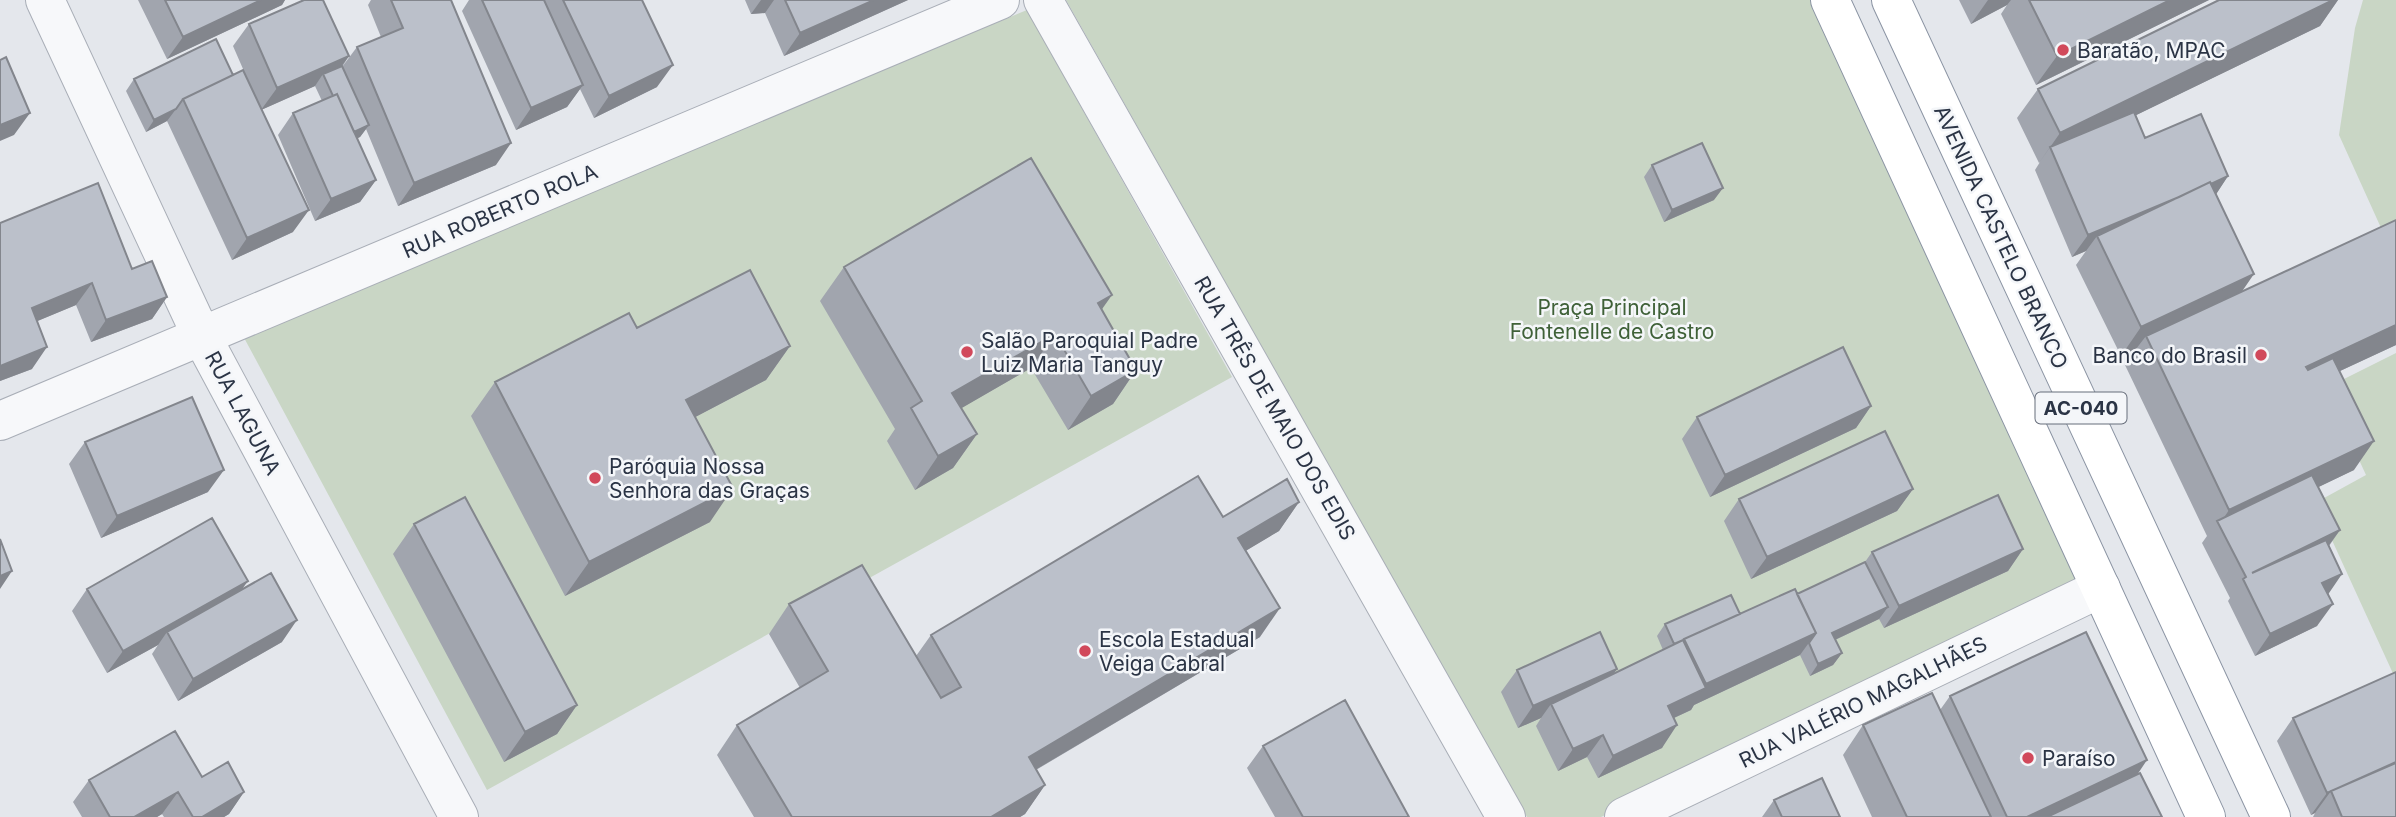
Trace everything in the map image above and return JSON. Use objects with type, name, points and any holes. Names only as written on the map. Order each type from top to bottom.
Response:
[{"type":"highway","name":"AC-040","points":[[1830,0],[2206,817]]},
{"type":"highway","name":"AVENIDA CASTELO BRANCO","points":[[1891,0],[2271,817]]},
{"type":"street","name":"RUA LAGUNA","points":[[45,0],[202,337],[459,817]]},
{"type":"street","name":"RUA ROBERTO ROLA","points":[[0,421],[1000,0]]},
{"type":"street","name":"RUA TRÊS DE MAIO DOS EDIS","points":[[1043,0],[1506,817]]},
{"type":"street","name":"RUA VALÉRIO MAGALHÃES","points":[[1624,817],[2101,588]]},
{"type":"green space","name":"Praça Principal Fontenelle de Castro","points":[[1066,0],[1818,0],[2083,584],[1601,817],[1527,817]]},
{"type":"green space","points":[[2363,0],[2396,0],[2396,261],[2339,135],[2355,28]]},
{"type":"green space","points":[[1027,10],[1232,377],[487,790],[242,334]]},
{"type":"green space","points":[[2396,353],[2396,680],[2315,503],[2366,475],[2326,388]]},
{"type":"building","points":[[165,0],[261,0],[183,37]]},
{"type":"building","points":[[304,0],[323,0],[349,56],[277,88],[249,24]]},
{"type":"building","points":[[391,0],[451,0],[511,143],[414,183],[357,47],[403,28]]},
{"type":"building","points":[[482,0],[544,0],[583,85],[531,108]]},
{"type":"building","points":[[563,0],[642,0],[673,65],[609,96]]},
{"type":"building","points":[[785,0],[874,0],[800,33]]},
{"type":"building","points":[[2029,0],[2170,0],[2057,56]]},
{"type":"building","points":[[2219,0],[2333,0],[2060,133],[2038,89]]},
{"type":"building","points":[[216,39],[233,75],[183,99],[176,109],[154,120],[134,79]]},
{"type":"building","points":[[6,57],[30,113],[0,125],[0,60]]},
{"type":"building","points":[[342,66],[369,125],[354,132],[337,94],[333,96],[323,74]]},
{"type":"building","points":[[243,70],[309,210],[247,238],[183,99]]},
{"type":"building","points":[[337,94],[376,180],[331,199],[293,113]]},
{"type":"building","points":[[2134,112],[2145,138],[2201,114],[2228,176],[2088,235],[2050,147]]},
{"type":"building","points":[[1702,143],[1723,188],[1672,210],[1652,165]]},
{"type":"building","name":"Salão Paroquial Padre Luiz Maria Tanguy","points":[[1031,158],[1112,295],[1098,303],[1136,370],[1091,396],[1055,334],[952,393],[977,434],[938,456],[911,408],[922,401],[844,267]]},
{"type":"building","points":[[2210,182],[2254,274],[2141,327],[2097,236]]},
{"type":"building","points":[[98,183],[132,269],[152,261],[167,297],[106,320],[92,283],[32,308],[47,347],[0,366],[0,223]]},
{"type":"building","points":[[2396,220],[2396,325],[2306,367],[2308,370],[2333,358],[2374,441],[2229,510],[2146,336]]},
{"type":"building","name":"Paróquia Nossa Senhora das Graças","points":[[750,270],[790,346],[686,400],[733,488],[589,562],[495,382],[629,313],[637,328]]},
{"type":"building","points":[[1843,347],[1871,406],[1725,475],[1697,417]]},
{"type":"building","points":[[192,397],[224,470],[117,516],[85,442]]},
{"type":"building","points":[[1885,431],[1913,489],[1767,557],[1739,499]]},
{"type":"building","points":[[2312,475],[2340,530],[2252,573],[2326,540],[2342,574],[2322,583],[2333,604],[2270,634],[2243,579],[2246,577],[2217,521]]},
{"type":"building","name":"Escola Estadual Veiga Cabral","points":[[1198,476],[1223,517],[1287,479],[1299,502],[1238,538],[1280,608],[1029,757],[1045,785],[991,817],[792,817],[737,725],[828,671],[789,604],[862,565],[941,698],[961,687],[931,635]]},
{"type":"building","points":[[1998,495],[2023,549],[1899,606],[1872,552]]},
{"type":"building","points":[[465,497],[577,705],[525,732],[414,524]]},
{"type":"building","points":[[212,518],[248,581],[123,651],[87,589]]},
{"type":"building","points":[[0,539],[12,571],[0,576]]},
{"type":"building","points":[[1865,562],[1888,607],[1832,633],[1842,653],[1818,664],[1809,643],[1816,633],[1797,594]]},
{"type":"building","points":[[271,573],[297,620],[193,679],[167,632]]},
{"type":"building","points":[[1795,589],[1816,633],[1706,684],[1684,639]]},
{"type":"building","points":[[1731,595],[1740,614],[1674,644],[1665,624]]},
{"type":"building","points":[[1600,632],[1617,669],[1533,706],[1517,670]]},
{"type":"building","name":"Paraíso","points":[[2086,632],[2147,760],[2027,817],[2007,817],[1950,696]]},
{"type":"building","points":[[1683,640],[1706,688],[1668,706],[1677,725],[1613,756],[1603,735],[1573,749],[1551,704]]},
{"type":"building","points":[[2396,672],[2396,762],[2327,793],[2293,718]]},
{"type":"building","points":[[1932,693],[1991,817],[1907,817],[1863,725]]},
{"type":"building","points":[[1345,700],[1409,817],[1303,817],[1263,746]]},
{"type":"building","points":[[175,731],[202,777],[228,762],[244,792],[202,817],[193,817],[178,792],[134,817],[110,817],[89,780]]},
{"type":"building","points":[[2396,763],[2396,817],[2342,817],[2331,791]]},
{"type":"building","points":[[2140,773],[2162,817],[2047,817]]},
{"type":"building","points":[[1822,778],[1840,817],[1782,817],[1774,800]]},
{"type":"place","name":"Baratão, MPAC","points":[[2063,50]]},
{"type":"place","name":"Salão Paroquial Padre Luiz Maria Tanguy","points":[[967,352]]},
{"type":"place","name":"Banco do Brasil","points":[[2261,355]]},
{"type":"place","name":"Paróquia Nossa Senhora das Graças","points":[[595,478]]},
{"type":"place","name":"Escola Estadual Veiga Cabral","points":[[1085,651]]},
{"type":"place","name":"Paraíso","points":[[2028,758]]}]
